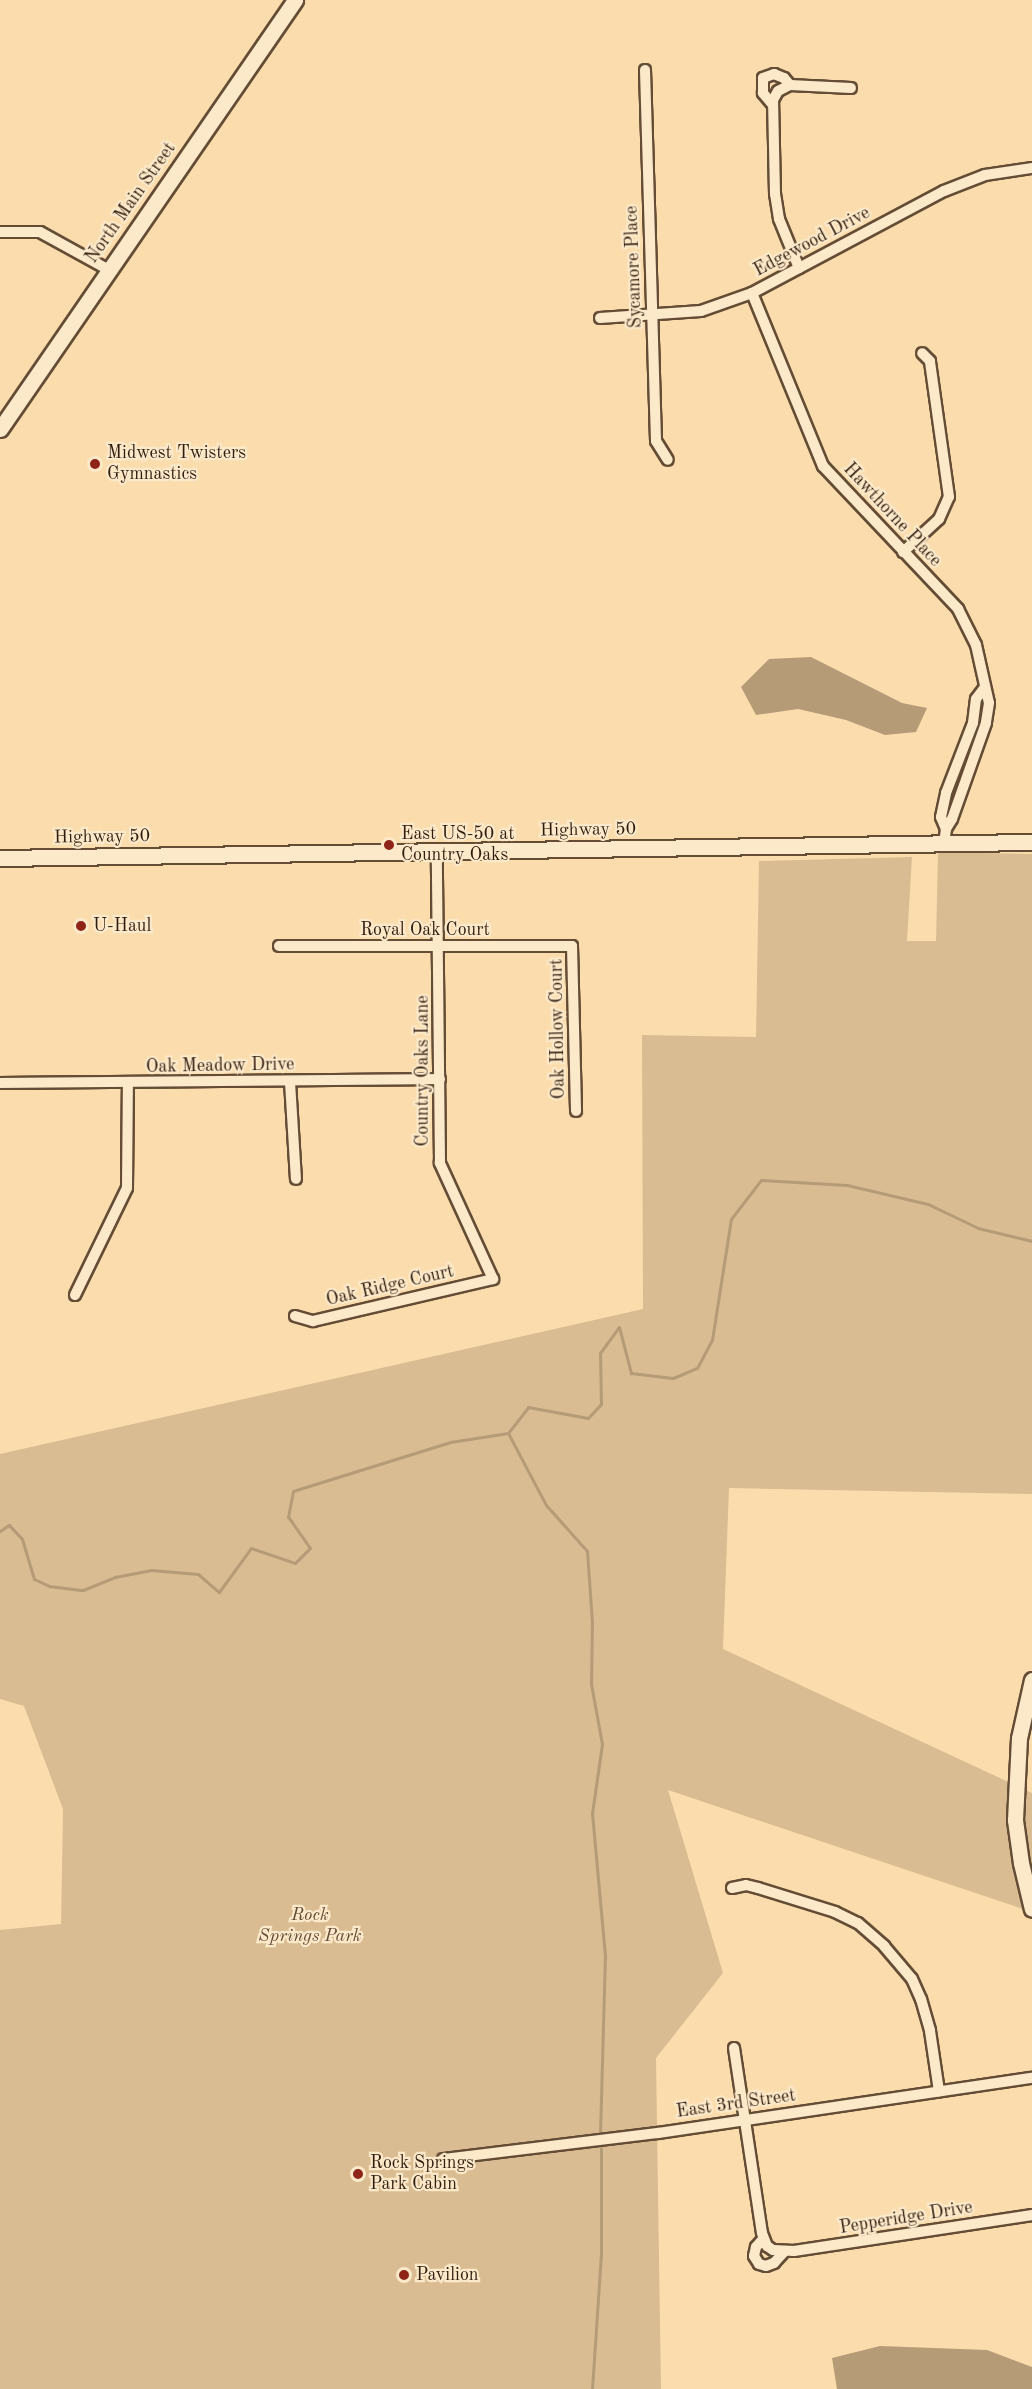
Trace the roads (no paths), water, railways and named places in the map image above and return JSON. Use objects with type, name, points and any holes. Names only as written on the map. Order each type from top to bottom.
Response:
[{"type":"main road","name":"North Main Street","points":[[0,429],[295,0]]},
{"type":"main road","name":"Highway 50","points":[[0,858],[437,852],[945,836],[1032,842]]},
{"type":"main road","points":[[1032,1680],[1019,1738],[1015,1820],[1021,1863],[1032,1909]]},
{"type":"street","name":"Sycamore Place","points":[[645,70],[656,441],[668,460]]},
{"type":"street","points":[[773,105],[763,93],[763,78],[774,74],[784,78],[790,85]]},
{"type":"street","points":[[799,268],[779,219],[775,194],[773,105],[778,91],[790,85],[850,88]]},
{"type":"street","name":"Edgewood Drive","points":[[600,318],[701,312],[752,293],[944,191],[985,175],[1032,168]]},
{"type":"street","points":[[0,232],[40,232],[109,270]]},
{"type":"street","name":"Hawthorne Place","points":[[752,293],[824,466],[958,609],[976,645],[989,703],[986,723],[945,836]]},
{"type":"street","points":[[903,552],[939,519],[949,497],[930,361],[922,353]]},
{"type":"street","name":"Country Oaks Lane","points":[[437,852],[440,1163],[493,1279]]},
{"type":"street","name":"Royal Oak Court","points":[[279,946],[572,946]]},
{"type":"street","name":"Oak Hollow Court","points":[[572,946],[576,1111]]},
{"type":"street","name":"Oak Meadow Drive","points":[[0,1083],[440,1079]]},
{"type":"street","points":[[290,1082],[296,1179]]},
{"type":"street","points":[[75,1295],[127,1188],[128,1083]]},
{"type":"street","name":"Oak Ridge Court","points":[[295,1316],[313,1321],[493,1279]]},
{"type":"street","points":[[732,1888],[746,1885],[835,1912],[858,1923],[884,1946],[912,1979],[921,1999],[930,2031],[939,2091]]},
{"type":"street","points":[[734,2048],[763,2239],[767,2246],[784,2252]]},
{"type":"street","name":"East 3rd Street","points":[[443,2159],[744,2120],[1032,2078]]},
{"type":"street","name":"Pepperidge Drive","points":[[763,2239],[756,2247],[754,2256],[759,2264],[766,2266],[774,2263],[784,2252],[1032,2215]]},
{"type":"waterway","points":[[508,1433],[528,1407],[588,1418],[601,1404],[600,1353],[619,1327],[631,1373],[673,1378],[697,1368],[712,1340],[731,1219],[761,1180],[847,1185],[928,1204],[978,1228],[1032,1241]]},
{"type":"waterway","points":[[508,1433],[546,1505],[587,1551],[592,1622],[591,1684],[602,1744],[592,1813],[605,1955],[600,2132]]},
{"type":"waterway","points":[[0,1531],[9,1525],[22,1539],[34,1579],[49,1586],[83,1590],[115,1577],[151,1570],[198,1574],[219,1592],[251,1548],[295,1563],[310,1548],[288,1517],[293,1491],[450,1442],[508,1433]]},
{"type":"waterway","points":[[592,2389],[601,2254],[601,2148]]},
{"type":"place","name":"Midwest Twisters Gymnastics","points":[[95,464]]},
{"type":"place","name":"East US-50 at Country Oaks","points":[[389,845]]},
{"type":"place","name":"U-Haul","points":[[81,926]]},
{"type":"place","name":"Rock Springs Park Cabin","points":[[358,2174]]},
{"type":"place","name":"Pavilion","points":[[404,2275]]},
{"type":"park label","name":"Rock Springs Park","points":[[310,1926]]}]
